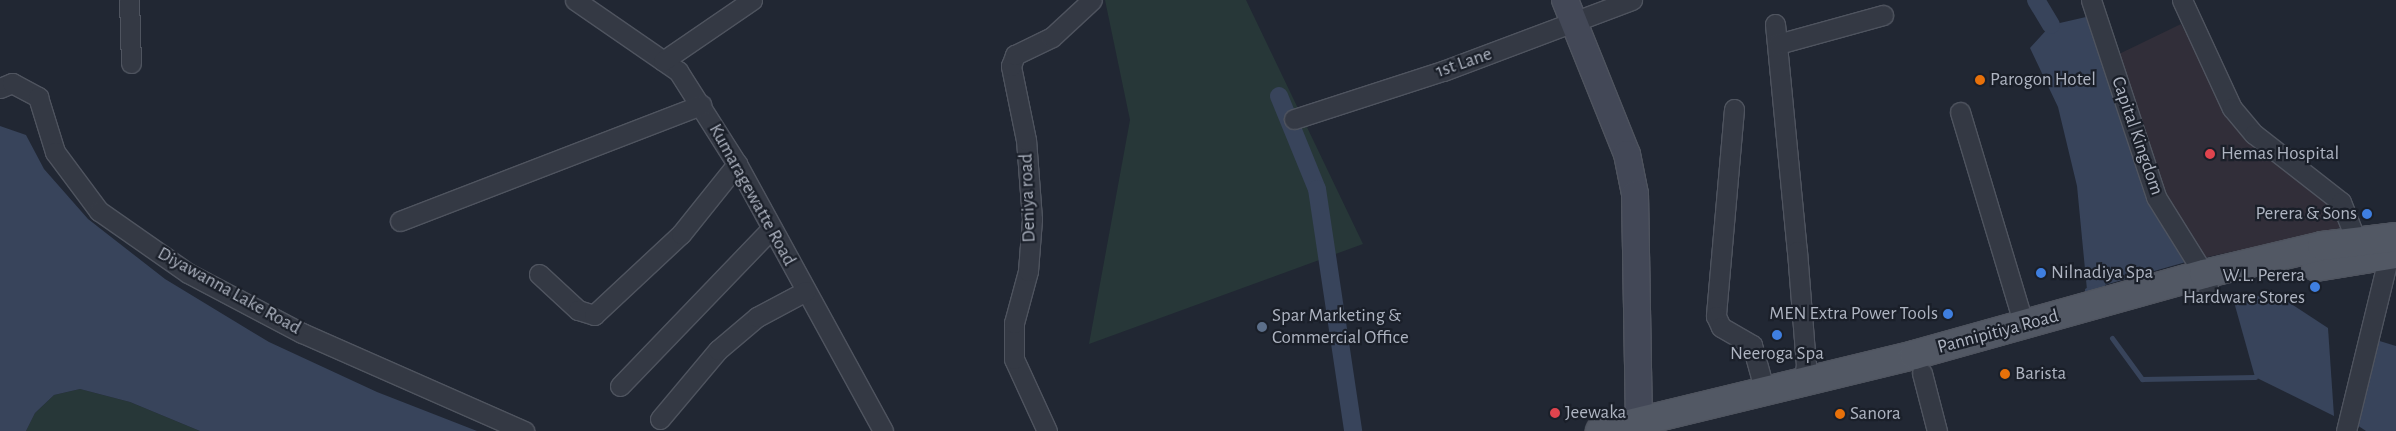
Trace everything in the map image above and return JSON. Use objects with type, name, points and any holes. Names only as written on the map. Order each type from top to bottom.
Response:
[{"type":"main road","name":"Pannipitiya Road","points":[[1680,431],[1922,372],[2207,282],[2356,240],[2394,248]]},
{"type":"main road","name":"Pannipitiya Road","points":[[1600,431],[1638,426],[2024,325],[2207,282],[2394,248]]},
{"type":"street","points":[[129,0],[131,63]]},
{"type":"street","name":"Kumaragewatte Road","points":[[575,0],[678,71],[737,164],[883,431]]},
{"type":"street","points":[[663,61],[752,0]]},
{"type":"street","name":"Deniya road","points":[[1048,431],[1014,358],[1014,323],[1028,271],[1032,218],[1026,140],[1011,66],[1015,55],[1052,37],[1092,0]]},
{"type":"street","points":[[1565,0],[1626,154],[1635,194],[1638,426]]},
{"type":"street","name":"1st Lane","points":[[1294,119],[1575,24],[1632,0]]},
{"type":"street","name":"Capital Kingdom","points":[[2091,0],[2156,197],[2207,282]]},
{"type":"street","points":[[2182,0],[2232,108],[2254,134],[2341,202],[2356,240]]},
{"type":"street","points":[[1778,44],[1883,15]]},
{"type":"street","points":[[1775,24],[1805,356],[1803,383]]},
{"type":"street","name":"Diyawanna Lake Road","points":[[0,88],[12,84],[38,97],[55,152],[99,212],[188,273],[302,333],[524,431]]},
{"type":"street","points":[[400,221],[701,105]]},
{"type":"street","points":[[1734,109],[1716,316],[1721,327],[1752,345],[1765,392]]},
{"type":"street","points":[[1960,112],[2024,325]]},
{"type":"street","points":[[539,274],[578,310],[594,315],[681,234],[737,164]]},
{"type":"street","points":[[620,386],[771,229]]},
{"type":"street","points":[[2346,431],[2394,248]]},
{"type":"street","points":[[660,419],[718,350],[757,317],[806,291]]},
{"type":"street","points":[[1922,372],[1937,431]]},
{"type":"shaded area","points":[[1105,0],[1246,0],[1363,244],[1089,344],[1130,120]]},
{"type":"shaded area","name":"Hemas Hospital","points":[[2181,24],[2227,112],[2329,198],[2345,227],[2203,258],[2164,198],[2119,54]]},
{"type":"shaded area","points":[[80,389],[130,402],[200,431],[26,431],[35,413],[54,395]]},
{"type":"water","points":[[2086,17],[2149,193],[2193,260],[2087,290],[2077,186],[2058,107],[2030,48],[2051,25]]},
{"type":"water","points":[[0,126],[26,135],[44,169],[88,219],[165,279],[269,342],[377,392],[477,431],[200,431],[130,402],[80,389],[54,395],[35,413],[26,431],[0,431]]},
{"type":"water","points":[[2273,292],[2328,328],[2334,416],[2255,377],[2234,302]]},
{"type":"water","points":[[2373,339],[2396,346],[2396,431],[2366,431],[2357,425]]},
{"type":"waterway","points":[[2036,0],[2051,25]]},
{"type":"waterway","points":[[1279,96],[1317,189],[1353,431]]},
{"type":"waterway","points":[[2087,290],[2102,286]]},
{"type":"waterway","points":[[2112,338],[2142,379],[2255,377]]},
{"type":"place","name":"Parogon Hotel","points":[[1980,80]]},
{"type":"place","name":"Hemas Hospital","points":[[2210,154]]},
{"type":"place","name":"Perera & Sons","points":[[2367,214]]},
{"type":"place","name":"Nilnadiya Spa","points":[[2041,273]]},
{"type":"place","name":"W.L. Perera Hardware Stores","points":[[2315,287]]},
{"type":"place","name":"MEN Extra Power Tools","points":[[1948,314]]},
{"type":"place","name":"Spar Marketing & Commercial Office","points":[[1262,327]]},
{"type":"place","name":"Neeroga Spa","points":[[1777,335]]},
{"type":"place","name":"Barista","points":[[2005,374]]},
{"type":"place","name":"Jeewaka","points":[[1555,413]]},
{"type":"place","name":"Sanora","points":[[1840,414]]}]
